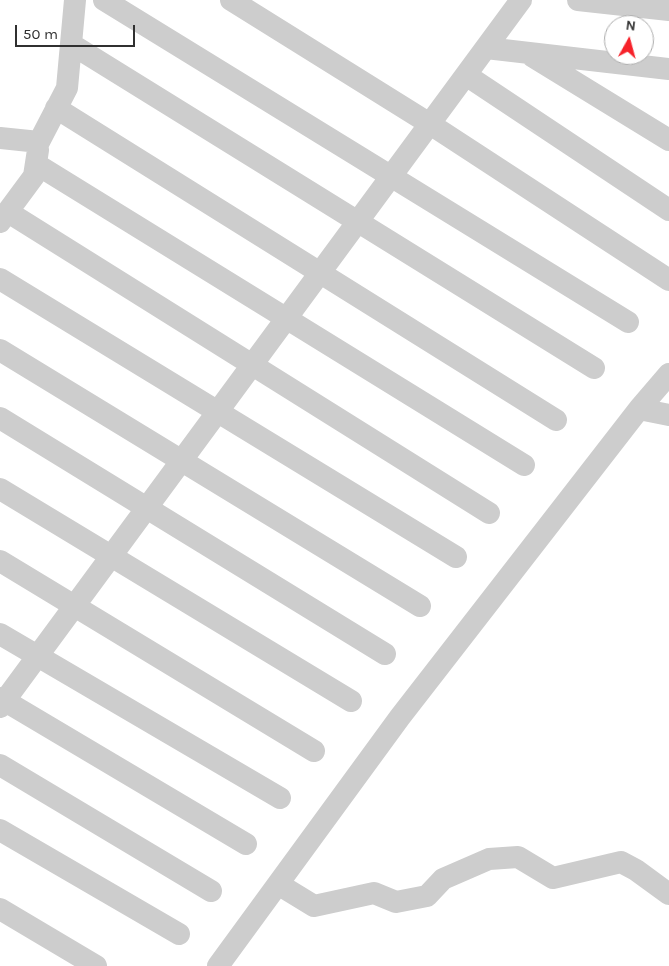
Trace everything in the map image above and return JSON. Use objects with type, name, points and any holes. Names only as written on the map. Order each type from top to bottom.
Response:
[{"type":"street","points":[[75,0],[67,88],[56,108],[37,153],[34,176],[4,217],[252,365],[489,513]]},
{"type":"street","points":[[104,0],[628,322]]},
{"type":"street","points":[[231,0],[430,124],[669,280]]},
{"type":"street","points":[[246,844],[2,702],[521,0]]},
{"type":"street","points":[[578,0],[669,10]]},
{"type":"street","points":[[71,44],[594,368]]},
{"type":"street","points":[[486,48],[669,69]]},
{"type":"street","points":[[527,53],[669,140]]},
{"type":"street","points":[[466,75],[669,210]]},
{"type":"street","points":[[56,108],[556,420]]},
{"type":"street","points":[[0,138],[37,153],[287,318],[524,465]]},
{"type":"street","points":[[0,279],[456,557]]},
{"type":"street","points":[[0,350],[420,606]]},
{"type":"street","points":[[218,966],[400,717],[639,409],[669,374]]},
{"type":"street","points":[[639,409],[669,415]]},
{"type":"street","points":[[0,418],[385,654]]},
{"type":"street","points":[[0,489],[351,701]]},
{"type":"street","points":[[0,561],[314,751]]},
{"type":"street","points":[[0,634],[280,798]]},
{"type":"street","points":[[0,765],[211,891]]},
{"type":"street","points":[[0,830],[179,934]]},
{"type":"street","points":[[278,884],[314,906],[374,893],[396,902],[427,896],[443,879],[489,859],[518,856],[553,878],[621,862],[636,870],[669,894]]},
{"type":"street","points":[[0,909],[96,966]]}]
